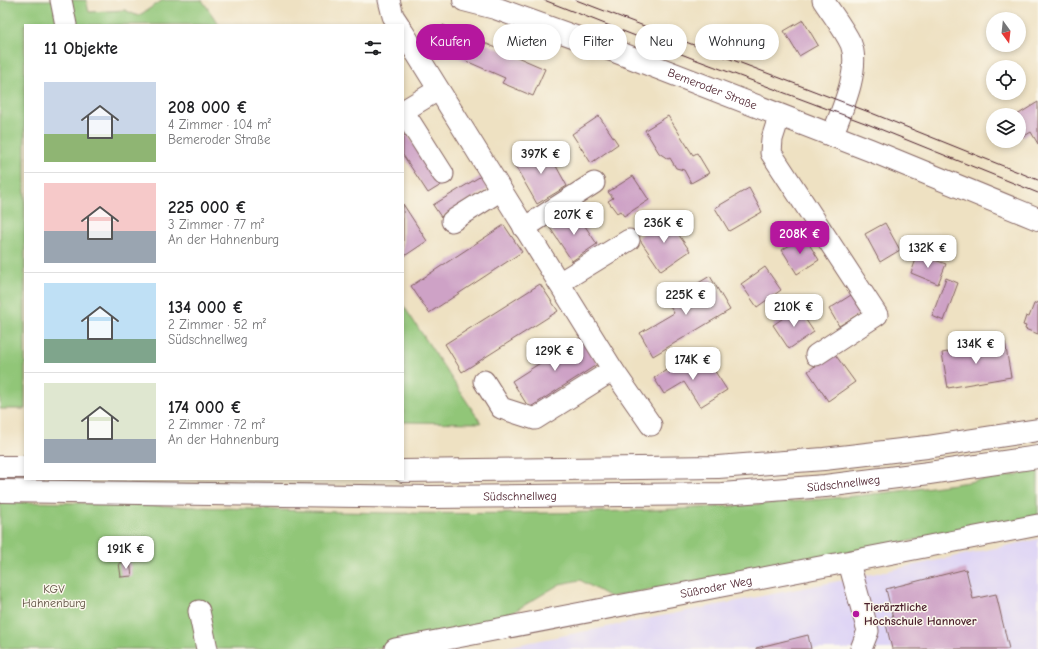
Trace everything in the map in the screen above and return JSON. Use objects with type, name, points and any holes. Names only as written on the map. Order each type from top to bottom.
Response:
[{"type":"main road","name":"Bemeroder Straße","points":[[464,0],[495,8],[610,50],[832,136],[1038,219]]},
{"type":"main road","points":[[404,471],[718,467],[927,447],[1038,430]]},
{"type":"main road","name":"Südschnellweg","points":[[0,491],[432,497],[722,494],[825,486],[1038,457]]},
{"type":"main road","points":[[0,467],[24,467]]},
{"type":"street","points":[[62,0],[66,24]]},
{"type":"street","points":[[389,0],[393,16],[398,24]]},
{"type":"street","points":[[823,0],[850,44],[853,56],[850,89],[832,136]]},
{"type":"street","points":[[404,34],[613,370],[650,425]]},
{"type":"street","points":[[404,110],[438,90]]},
{"type":"street","points":[[404,113],[443,174]]},
{"type":"street","points":[[779,116],[772,139],[771,152],[877,315],[816,354]]},
{"type":"street","points":[[524,228],[594,183]]},
{"type":"street","points":[[452,222],[501,190]]},
{"type":"street","points":[[559,283],[629,240]]},
{"type":"street","points":[[484,380],[501,408],[535,419],[613,370]]},
{"type":"street","name":"Süßroder Weg","points":[[395,649],[482,631],[849,563],[1038,525]]},
{"type":"street","points":[[849,563],[868,631],[861,649]]},
{"type":"street","points":[[199,611],[206,649]]},
{"type":"shaded area","name":"Tierärztliche Hochschule Hannover","points":[[1038,539],[1038,649],[496,649],[853,578]]},
{"type":"green space","points":[[0,0],[86,0],[89,12],[125,10],[138,16],[163,0],[202,0],[218,24],[24,24],[24,409],[0,409]]},
{"type":"green space","points":[[404,307],[481,423],[404,422]]},
{"type":"green space","name":"KGV Hahnenburg","points":[[1038,471],[1038,517],[610,597],[580,580],[560,584],[493,624],[373,649],[0,649],[0,502],[127,504],[340,512],[603,512],[778,503],[865,495]]},
{"type":"building","points":[[803,20],[818,45],[799,56],[784,31]]},
{"type":"building","points":[[485,43],[493,47],[493,60],[524,60],[545,69],[533,96],[502,83],[505,78],[464,60],[485,60]]},
{"type":"building","points":[[1038,102],[1038,144],[1031,132],[1026,135],[1026,109]]},
{"type":"building","points":[[599,116],[618,144],[591,163],[572,134]]},
{"type":"building","points":[[668,116],[693,155],[697,153],[709,173],[691,183],[684,170],[676,168],[670,158],[668,159],[659,153],[645,130]]},
{"type":"building","points":[[407,134],[441,185],[428,193],[404,157],[404,136]]},
{"type":"building","points":[[545,146],[567,186],[537,204],[514,164]]},
{"type":"building","points":[[481,176],[488,189],[441,217],[433,205]]},
{"type":"building","points":[[633,176],[649,200],[624,216],[620,211],[617,213],[608,201],[613,198],[608,192]]},
{"type":"building","points":[[749,188],[762,212],[729,231],[715,208]]},
{"type":"building","points":[[404,206],[427,241],[404,256]]},
{"type":"building","points":[[575,211],[597,244],[572,261],[550,228]]},
{"type":"building","points":[[667,218],[690,251],[661,271],[638,237]]},
{"type":"building","points":[[885,223],[900,250],[880,262],[865,234]]},
{"type":"building","points":[[504,225],[522,252],[429,313],[411,286]]},
{"type":"building","points":[[804,236],[819,260],[797,274],[782,250]]},
{"type":"building","points":[[918,254],[946,264],[938,284],[911,273]]},
{"type":"building","points":[[765,267],[781,290],[757,307],[741,284]]},
{"type":"building","points":[[710,276],[730,310],[653,356],[640,333],[674,313],[667,302]]},
{"type":"building","points":[[946,278],[958,283],[944,321],[932,316]]},
{"type":"building","points":[[540,284],[558,311],[462,372],[445,344]]},
{"type":"building","points":[[851,295],[862,312],[839,326],[829,309]]},
{"type":"building","points":[[1038,302],[1038,334],[1025,329],[1026,326],[1023,325],[1026,316],[1029,317],[1034,304]]},
{"type":"building","points":[[798,308],[814,332],[789,349],[773,325]]},
{"type":"building","points":[[581,337],[598,364],[529,408],[512,381]]},
{"type":"building","points":[[1005,342],[1011,377],[948,388],[942,353]]},
{"type":"building","points":[[834,353],[855,382],[828,401],[808,371]]},
{"type":"building","points":[[685,358],[691,368],[707,359],[727,390],[700,407],[684,382],[664,394],[654,378]]},
{"type":"building","points":[[130,562],[132,576],[121,577],[119,563]]},
{"type":"building","points":[[966,569],[973,599],[996,594],[1009,649],[892,649],[885,620],[893,618],[886,589]]},
{"type":"building","points":[[808,635],[811,649],[756,649],[756,648]]},
{"type":"tram line","points":[[544,0],[694,59],[865,123],[1038,193]]},
{"type":"tram line","points":[[576,0],[869,112],[1038,180]]},
{"type":"place","name":"Tierärztliche Hochschule Hannover","points":[[856,614]]}]
